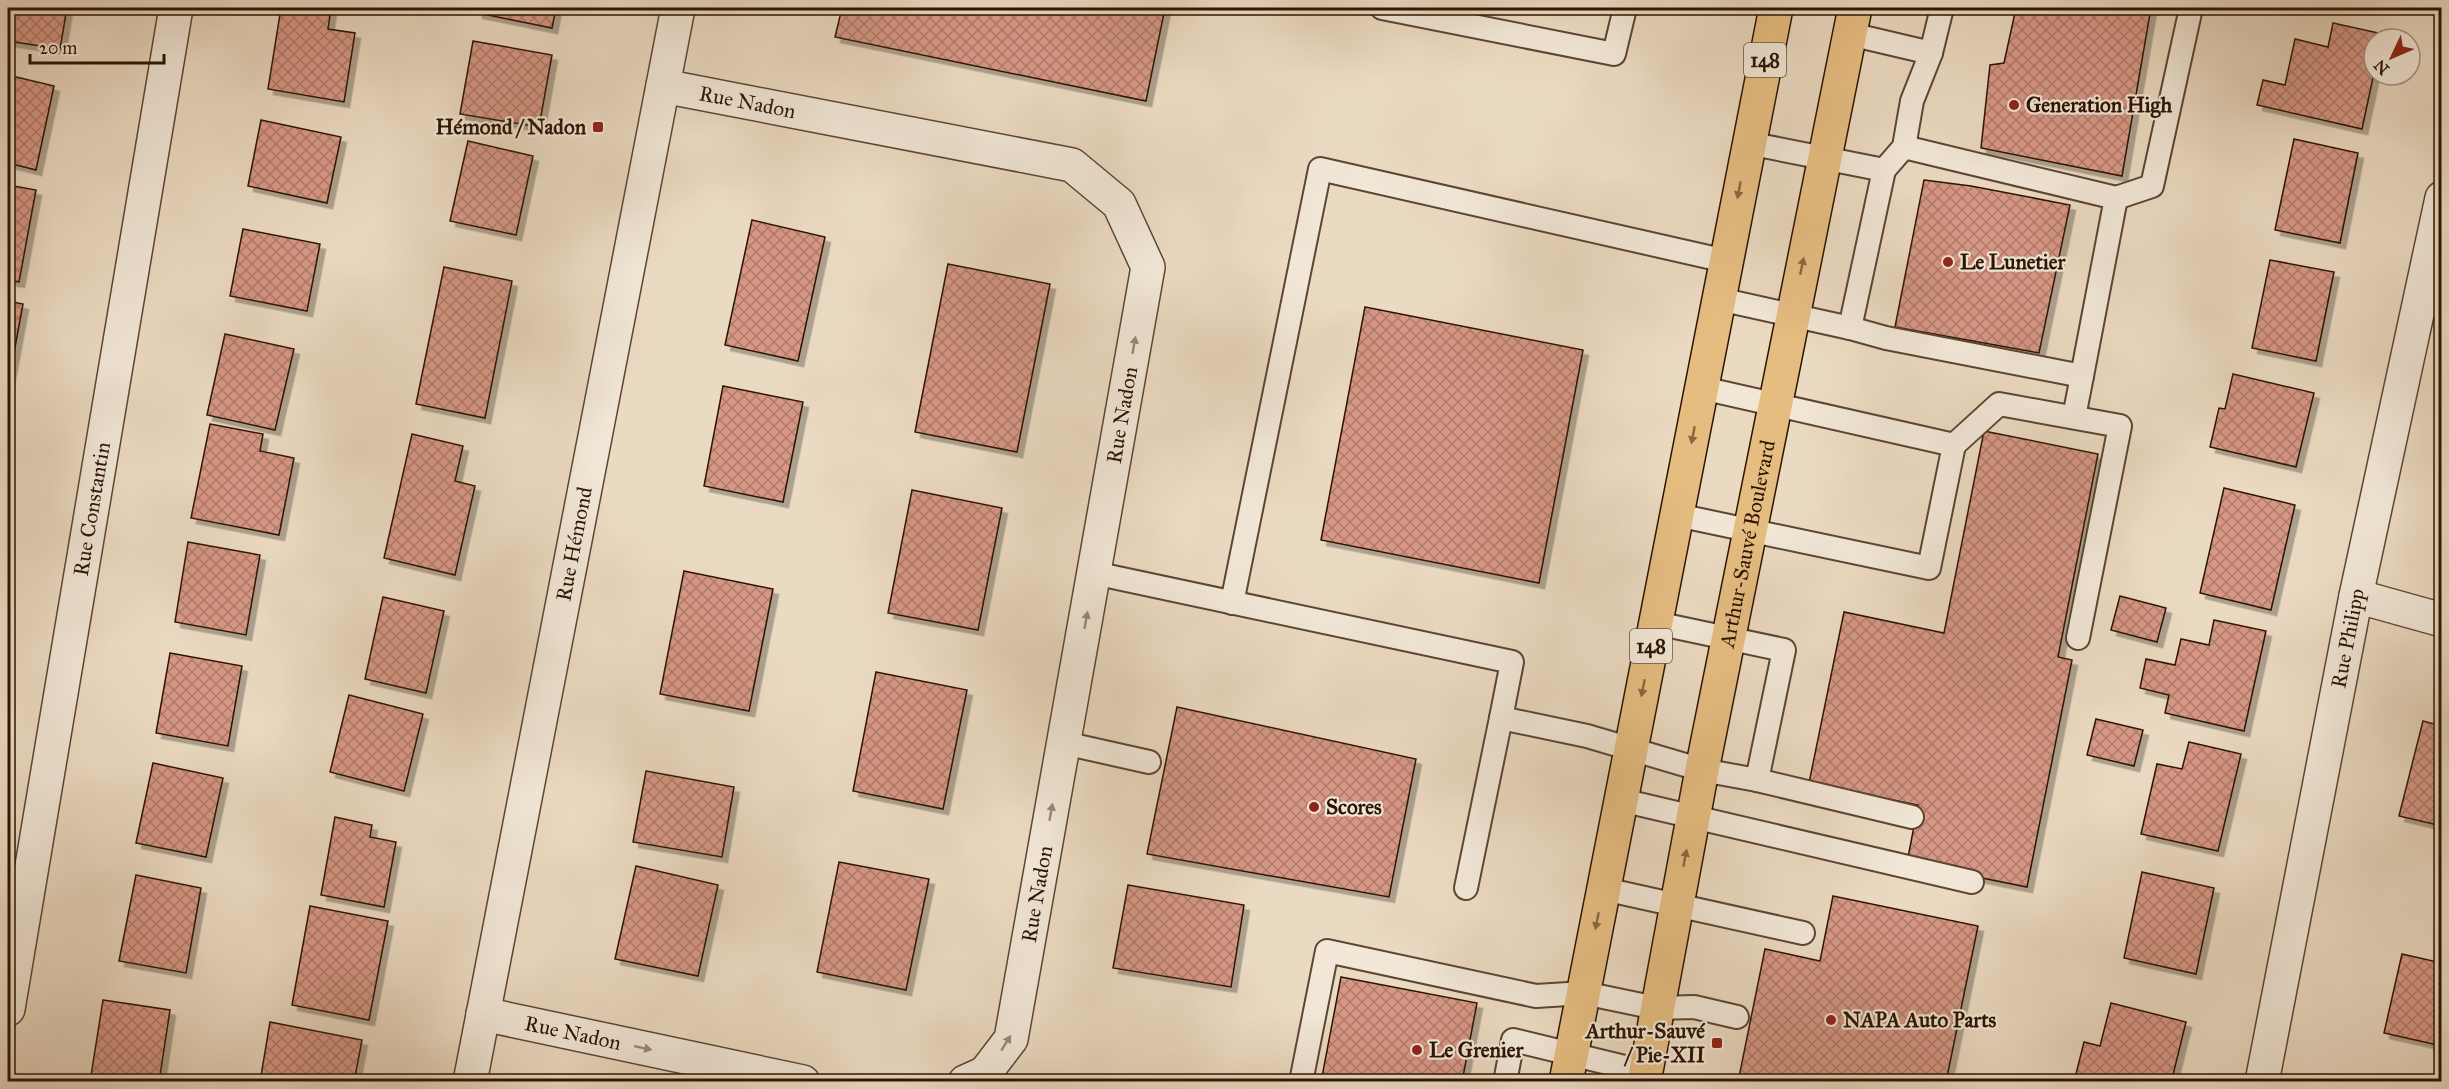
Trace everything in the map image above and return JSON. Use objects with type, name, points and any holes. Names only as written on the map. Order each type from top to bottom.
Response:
[{"type":"main road","name":"148","points":[[1568,1068],[1776,8]]},
{"type":"main road","name":"Arthur-Sauvé Boulevard","points":[[1645,1077],[1656,1008],[1774,404],[1853,21]]},
{"type":"street","name":"Rue Constantin","points":[[8,1009],[176,8]]},
{"type":"street","name":"Rue Hémond","points":[[470,1082],[678,8]]},
{"type":"street","name":"Rue Nadon","points":[[663,86],[1072,165],[1119,204],[1148,267],[1011,1039],[985,1072],[965,1082]]},
{"type":"street","name":"Rue Philipp","points":[[2262,1082],[2356,596],[2442,198]]},
{"type":"street","points":[[2356,596],[2442,620]]},
{"type":"street","name":"Rue Nadon","points":[[483,1014],[803,1082]]},
{"type":"lane","points":[[1382,8],[1614,54],[1625,8]]},
{"type":"lane","points":[[1850,328],[1884,170],[1904,147],[1912,101],[1931,53],[1942,8]]},
{"type":"lane","points":[[1904,147],[2116,198],[2152,186],[2192,8]]},
{"type":"lane","points":[[1853,21],[1931,53]]},
{"type":"lane","points":[[1748,143],[1884,170]]},
{"type":"lane","points":[[1233,603],[1320,169],[1726,261]]},
{"type":"lane","points":[[2074,417],[2116,198]]},
{"type":"lane","points":[[1719,299],[1886,338],[2082,376]]},
{"type":"lane","points":[[1702,388],[1954,445]]},
{"type":"lane","points":[[1677,515],[1929,568],[1954,445],[1999,404],[2120,426],[2078,638]]},
{"type":"lane","points":[[1094,573],[1512,662],[1466,888]]},
{"type":"lane","points":[[1656,623],[1784,650],[1757,780]]},
{"type":"lane","points":[[1501,718],[1587,736],[1630,751],[1702,770],[1757,780],[1912,817]]},
{"type":"lane","points":[[1064,742],[1149,762]]},
{"type":"lane","points":[[1621,800],[1972,882]]},
{"type":"lane","points":[[1604,889],[1803,933]]},
{"type":"lane","points":[[1301,1082],[1327,951],[1536,996],[1584,993],[1656,1008],[1694,1007],[1737,1017]]},
{"type":"lane","points":[[1505,1082],[1514,1040],[1568,1068],[1645,1077]]},
{"type":"building","points":[[8,8],[67,8],[60,49],[8,41]]},
{"type":"building","points":[[281,8],[331,9],[328,29],[355,33],[344,102],[268,89]]},
{"type":"building","points":[[477,8],[556,8],[552,28],[477,13]]},
{"type":"building","points":[[842,8],[1165,8],[1146,101],[835,37]]},
{"type":"building","points":[[2016,8],[2151,8],[2122,176],[1981,148],[1990,65],[2004,63]]},
{"type":"building","points":[[2333,23],[2362,29],[2362,87],[2371,87],[2362,129],[2257,105],[2263,80],[2285,85],[2295,39],[2328,47]]},
{"type":"building","points":[[473,41],[552,55],[539,127],[460,114]]},
{"type":"building","points":[[8,75],[54,86],[36,170],[8,163]]},
{"type":"building","points":[[261,120],[341,137],[327,203],[248,186]]},
{"type":"building","points":[[2294,139],[2358,153],[2340,243],[2275,230]]},
{"type":"building","points":[[468,141],[533,156],[516,235],[450,221]]},
{"type":"building","points":[[1924,180],[1971,186],[2070,205],[2039,353],[1895,327]]},
{"type":"building","points":[[8,185],[36,190],[19,282],[8,280]]},
{"type":"building","points":[[752,220],[825,237],[798,361],[725,345]]},
{"type":"building","points":[[243,229],[320,244],[307,311],[230,296]]},
{"type":"building","points":[[2270,260],[2334,272],[2316,361],[2252,348]]},
{"type":"building","points":[[948,264],[1050,284],[1017,452],[915,432]]},
{"type":"building","points":[[444,267],[512,281],[485,418],[416,404]]},
{"type":"building","points":[[8,301],[23,304],[8,385]]},
{"type":"building","points":[[1365,307],[1583,350],[1539,583],[1321,540]]},
{"type":"building","points":[[225,334],[294,349],[275,430],[207,415]]},
{"type":"building","points":[[2233,374],[2314,393],[2296,467],[2210,447],[2219,408],[2225,409]]},
{"type":"building","points":[[723,386],[803,402],[783,502],[704,486]]},
{"type":"building","points":[[210,424],[263,434],[260,451],[294,458],[279,535],[191,518]]},
{"type":"building","points":[[1984,431],[2098,454],[2058,657],[2072,660],[2027,887],[1907,863],[1918,805],[1809,783],[1844,612],[1944,633]]},
{"type":"building","points":[[412,434],[463,446],[455,481],[475,486],[455,575],[384,558]]},
{"type":"building","points":[[2224,488],[2295,505],[2271,610],[2200,593]]},
{"type":"building","points":[[912,490],[1002,508],[978,630],[888,613]]},
{"type":"building","points":[[188,542],[260,555],[246,635],[175,622]]},
{"type":"building","points":[[684,571],[773,589],[749,711],[660,694]]},
{"type":"building","points":[[2120,596],[2166,608],[2157,642],[2111,630]]},
{"type":"building","points":[[383,597],[444,611],[426,693],[365,679]]},
{"type":"building","points":[[2214,620],[2266,631],[2244,731],[2165,713],[2169,695],[2140,688],[2146,659],[2175,665],[2181,639],[2209,645]]},
{"type":"building","points":[[170,653],[242,666],[228,746],[156,733]]},
{"type":"building","points":[[876,672],[967,690],[943,809],[853,791]]},
{"type":"building","points":[[349,695],[423,714],[404,791],[330,772]]},
{"type":"building","points":[[1177,707],[1416,759],[1389,897],[1147,854]]},
{"type":"building","points":[[2096,719],[2143,730],[2134,766],[2087,755]]},
{"type":"building","points":[[2423,721],[2442,726],[2442,826],[2399,816]]},
{"type":"building","points":[[2189,742],[2241,754],[2218,851],[2141,834],[2157,764],[2182,769]]},
{"type":"building","points":[[153,763],[223,778],[206,857],[136,843]]},
{"type":"building","points":[[646,771],[734,787],[722,857],[633,842]]},
{"type":"building","points":[[335,817],[372,825],[370,837],[396,842],[384,907],[321,895]]},
{"type":"building","points":[[839,862],[929,879],[906,990],[817,972]]},
{"type":"building","points":[[636,866],[718,885],[698,976],[615,959]]},
{"type":"building","points":[[2142,872],[2214,888],[2196,974],[2124,958]]},
{"type":"building","points":[[136,875],[201,888],[186,973],[119,961]]},
{"type":"building","points":[[1128,885],[1244,905],[1231,987],[1113,968]]},
{"type":"building","points":[[1833,896],[1978,926],[1946,1082],[1738,1082],[1765,949],[1820,961]]},
{"type":"building","points":[[310,906],[388,921],[369,1020],[292,1005]]},
{"type":"building","points":[[2402,954],[2442,963],[2442,1046],[2384,1033]]},
{"type":"building","points":[[1341,977],[1477,1003],[1462,1082],[1321,1082]]},
{"type":"building","points":[[103,1000],[170,1010],[159,1082],[90,1082]]},
{"type":"building","points":[[2111,1003],[2186,1022],[2172,1079],[2157,1075],[2155,1082],[2074,1082],[2084,1042],[2100,1046]]},
{"type":"building","points":[[270,1022],[362,1040],[354,1082],[260,1082]]},
{"type":"place","name":"Generation High","points":[[2014,105]]},
{"type":"place","name":"Hémond / Nadon","points":[[598,127]]},
{"type":"place","name":"Le Lunetier","points":[[1948,262]]},
{"type":"place","name":"Scores","points":[[1314,807]]},
{"type":"place","name":"NAPA Auto Parts","points":[[1831,1020]]},
{"type":"place","name":"Arthur-Sauvé / Pie-XII","points":[[1717,1043]]},
{"type":"place","name":"Le Grenier","points":[[1417,1050]]}]
